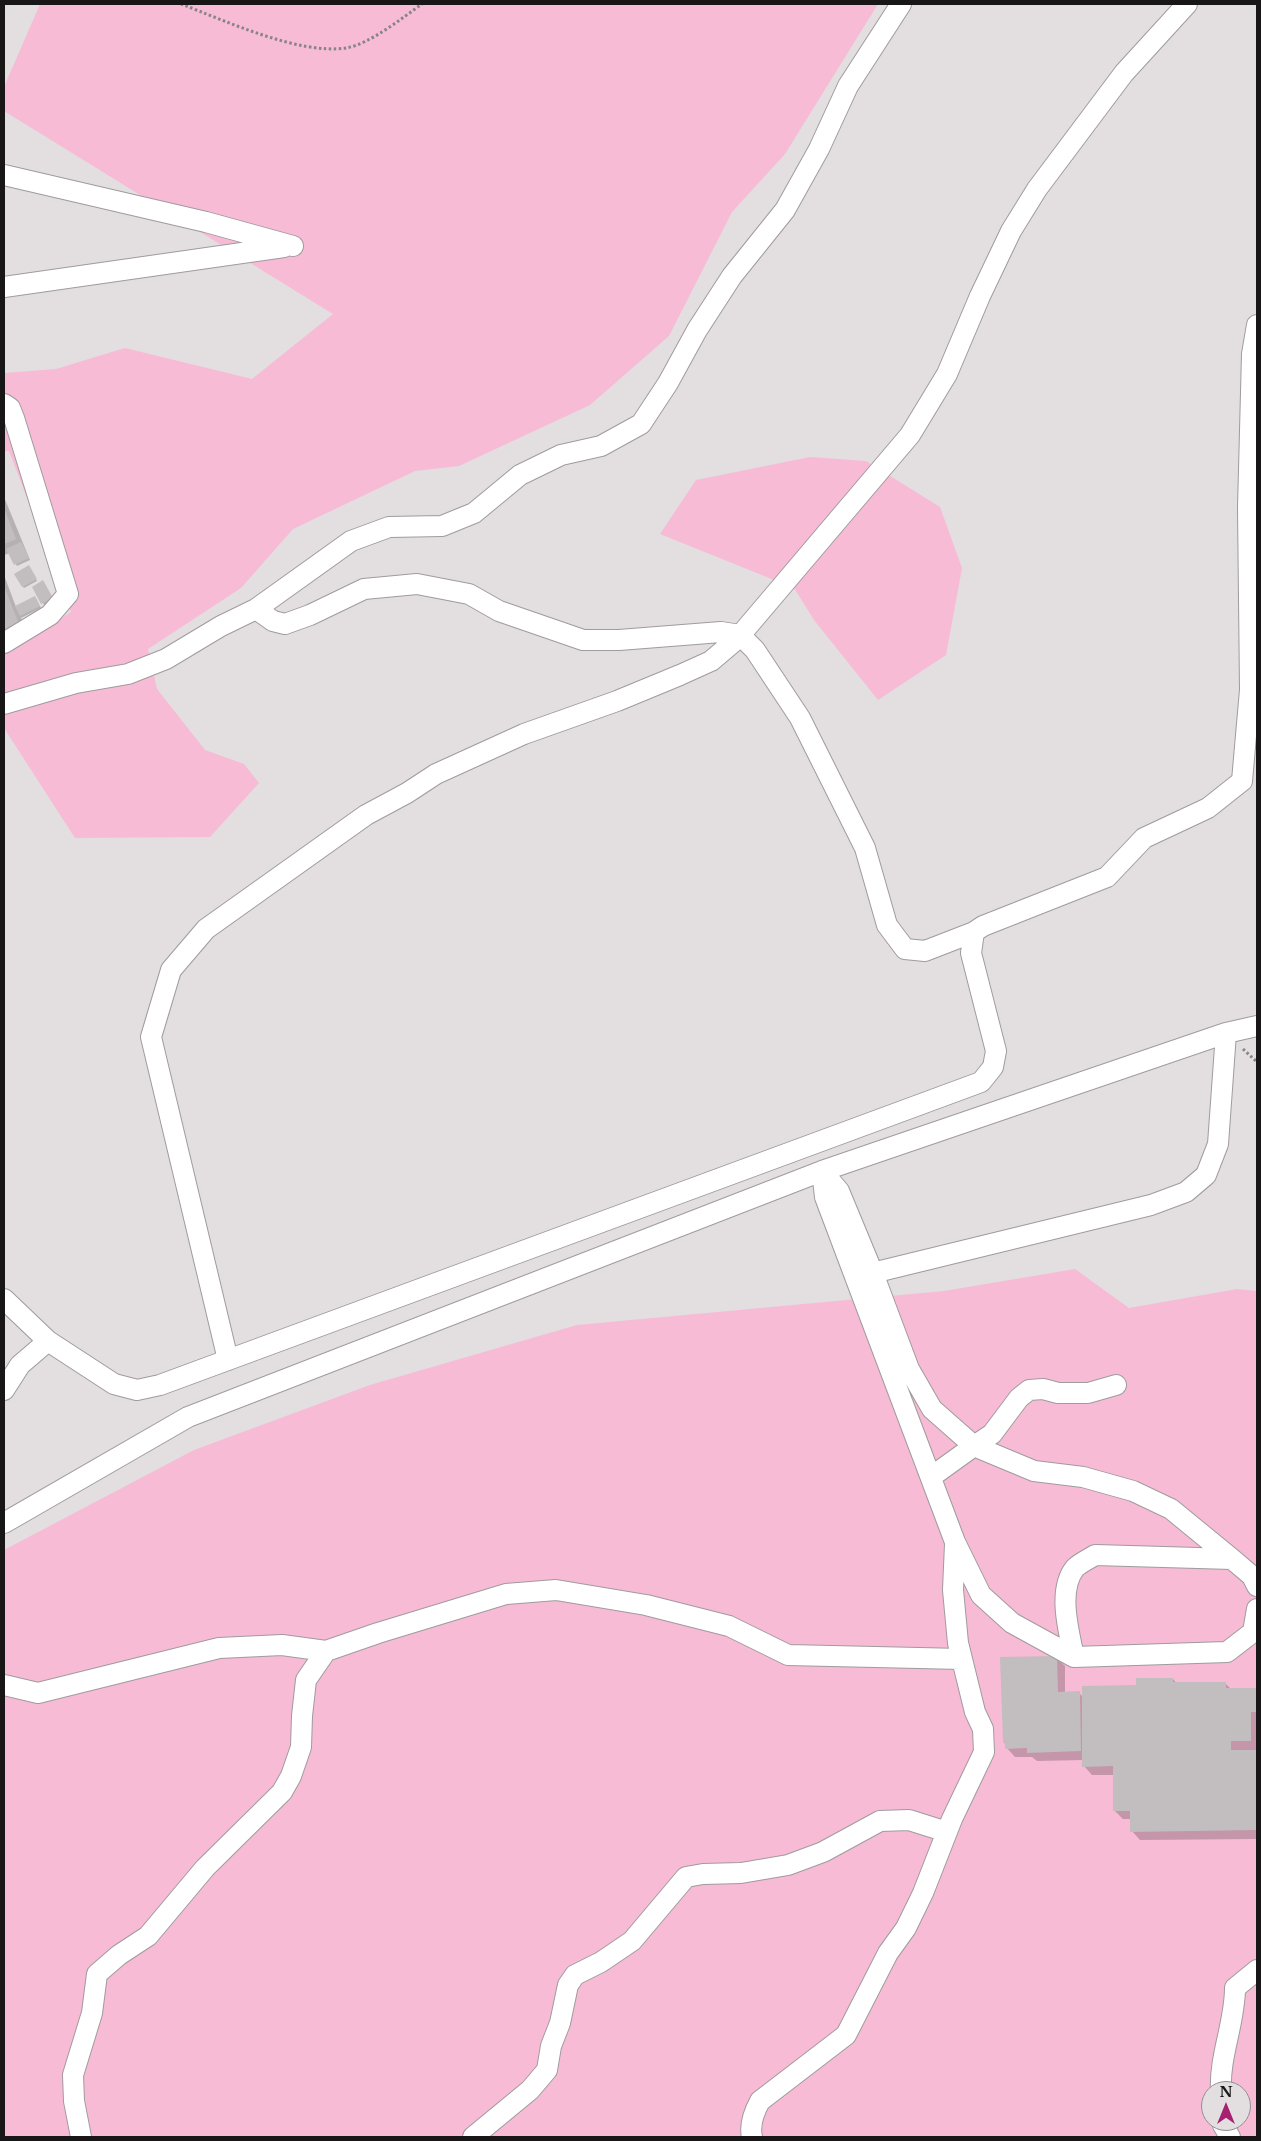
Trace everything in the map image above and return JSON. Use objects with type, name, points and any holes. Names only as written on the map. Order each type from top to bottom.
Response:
[{"type":"street","points":[[4,704],[76,683],[128,674],[166,659],[221,626],[256,609],[351,541],[390,527],[442,526],[474,513],[520,475],[561,454],[601,446],[641,424],[668,383],[732,276],[785,210],[820,149],[848,86],[901,4]]},
{"type":"street","points":[[228,1360],[151,1037],[171,970],[206,929],[366,815],[407,793],[436,774],[524,734],[608,705],[711,661],[740,635],[910,435],[947,374],[984,288],[1012,231],[1037,189],[1124,73],[1187,4]]},
{"type":"street","points":[[4,175],[206,222],[292,246],[4,287]]},
{"type":"street","points":[[256,609],[272,621],[285,624],[310,616],[364,589],[417,584],[469,594],[499,611],[583,640],[620,640],[721,632],[740,635],[755,650],[800,718],[865,848],[887,925],[905,949],[925,951],[1107,877],[1144,838],[1208,808],[1250,784],[1248,508],[1252,354],[1257,325]]},
{"type":"street","points":[[4,404],[10,408],[14,418],[68,594],[50,615],[4,643]]},
{"type":"street","points":[[4,1298],[48,1341],[114,1384],[137,1390],[160,1385],[981,1082],[993,1067],[996,1051],[971,953],[974,932]]},
{"type":"street","points":[[4,1523],[188,1417],[822,1171],[1226,1034],[1257,1026]]},
{"type":"street","points":[[864,1275],[1151,1205],[1186,1192],[1206,1175],[1218,1144],[1226,1034]]},
{"type":"street","points":[[822,1171],[825,1197],[909,1369],[932,1409],[974,1446],[1034,1471],[1083,1477],[1133,1491],[1170,1509],[1252,1576],[1257,1586]]},
{"type":"street","points":[[864,1275],[955,1542],[981,1595],[1012,1623],[1074,1657],[1227,1652],[1253,1632],[1257,1609]]},
{"type":"street","points":[[4,1390],[20,1365],[48,1341]]},
{"type":"street","points":[[931,1476],[992,1434],[1019,1398],[1029,1390],[1044,1389],[1058,1393],[1088,1393],[1116,1385]]},
{"type":"street","points":[[752,2137],[753,2113],[760,2101],[846,2035],[888,1953],[906,1928],[984,1752],[983,1729],[975,1712],[958,1642],[952,1590],[955,1542]]},
{"type":"street","points":[[1074,1657],[1066,1617],[1068,1580],[1076,1567],[1095,1555],[1232,1559]]},
{"type":"street","points":[[4,1685],[38,1693],[219,1648],[282,1645],[326,1651],[506,1594],[556,1590],[646,1605],[730,1626],[788,1655],[962,1659]]},
{"type":"street","points":[[81,2137],[74,2101],[73,2075],[92,2013],[97,1974],[119,1955],[148,1936],[205,1868],[282,1792],[291,1776],[301,1747],[306,1680],[326,1651]]},
{"type":"street","points":[[473,2137],[530,2090],[547,2070],[551,2046],[560,2023],[568,1985],[575,1975],[601,1962],[632,1941],[686,1877],[702,1874],[740,1873],[788,1865],[823,1852],[880,1821],[909,1820],[947,1832]]},
{"type":"street","points":[[1220,2081],[1233,2016],[1235,1988],[1257,1970]]},
{"type":"path","points":[[181,4],[307,48],[347,48],[377,35],[422,4]]},
{"type":"shaded area","points":[[40,4],[878,4],[785,154],[732,212],[669,336],[590,405],[459,466],[415,471],[293,529],[241,588],[148,649],[157,689],[205,750],[244,764],[259,783],[210,837],[75,838],[4,728],[4,655],[71,612],[9,451],[4,451],[4,373],[56,369],[125,348],[252,379],[333,314],[4,111],[4,87]]},
{"type":"shaded area","points":[[810,457],[866,461],[940,507],[962,568],[946,655],[878,700],[814,620],[794,588],[660,534],[696,480]]},
{"type":"shaded area","points":[[1075,1269],[1129,1308],[1237,1289],[1257,1291],[1257,2137],[4,2137],[4,1550],[194,1450],[370,1385],[577,1325],[944,1291]]},
{"type":"building","points":[[4,508],[16,539],[4,544]]},
{"type":"building","points":[[21,542],[29,558],[14,565],[6,549]]},
{"type":"building","points":[[29,565],[37,579],[22,587],[14,574]]},
{"type":"building","points":[[43,580],[53,598],[41,604],[32,587]]},
{"type":"building","points":[[4,586],[19,624],[4,629]]},
{"type":"building","points":[[35,596],[40,606],[20,616],[15,606]]},
{"type":"building","points":[[1057,1656],[1058,1692],[1080,1691],[1081,1751],[1027,1753],[1027,1748],[1005,1749],[1005,1742],[1003,1742],[1000,1657]]},
{"type":"building","points":[[1136,1678],[1173,1678],[1173,1682],[1226,1682],[1226,1688],[1257,1688],[1257,1712],[1251,1712],[1251,1741],[1231,1741],[1231,1750],[1257,1750],[1257,1830],[1130,1832],[1130,1811],[1113,1811],[1113,1766],[1082,1767],[1082,1686],[1136,1685]]}]
